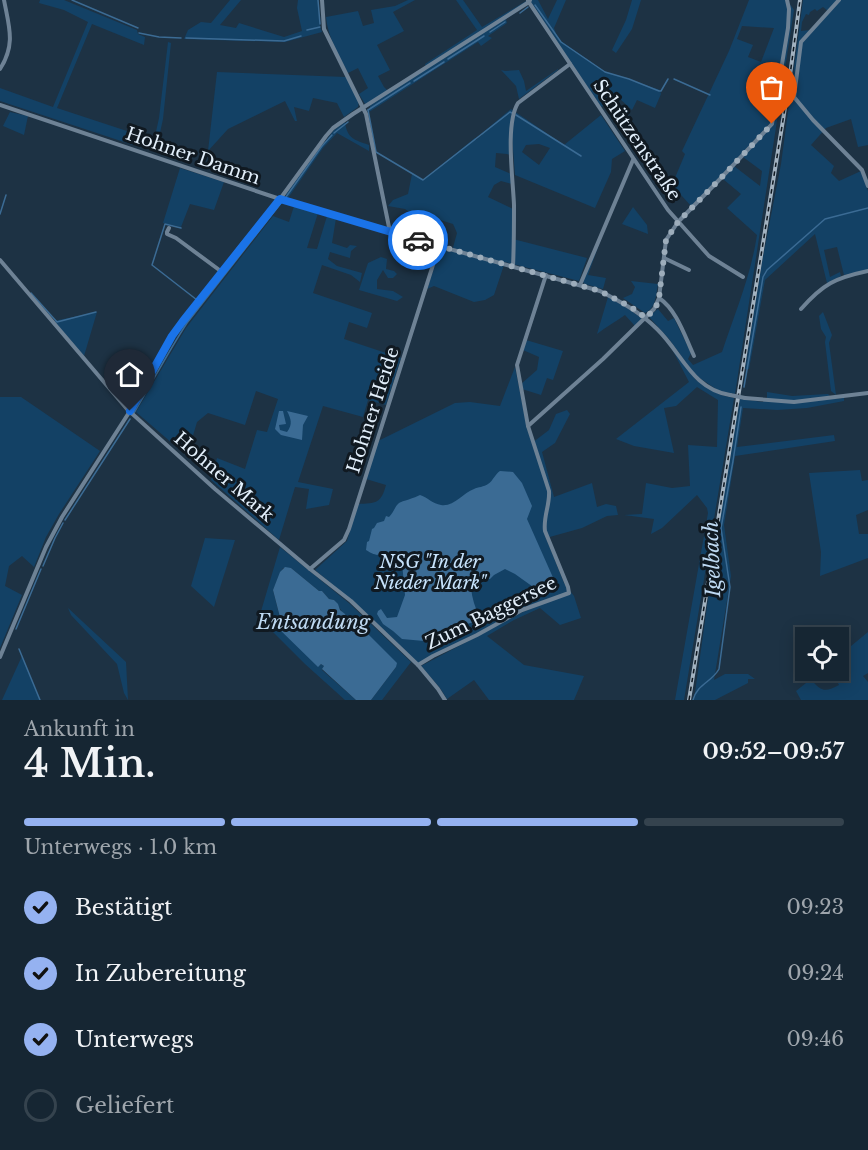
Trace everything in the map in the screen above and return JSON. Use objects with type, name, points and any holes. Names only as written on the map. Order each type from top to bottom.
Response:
[{"type":"street","points":[[0,69],[4,63],[11,34],[4,0]]},
{"type":"street","points":[[322,0],[324,29],[364,107],[390,232]]},
{"type":"street","points":[[528,426],[656,307],[666,240],[678,222],[772,124],[788,28],[787,0]]},
{"type":"street","points":[[839,0],[801,42],[794,97],[862,170],[868,186]]},
{"type":"street","points":[[0,657],[46,546],[130,411],[172,336],[333,128],[529,1]]},
{"type":"street","name":"Schützenstraße","points":[[529,1],[668,210],[709,256],[743,277]]},
{"type":"street","points":[[513,266],[511,132],[515,108],[518,103],[570,64]]},
{"type":"street","name":"Hohner Damm","points":[[0,105],[280,199],[600,291],[631,307],[646,318],[668,340],[696,379],[722,394],[794,402],[868,393]]},
{"type":"street","points":[[579,285],[633,160]]},
{"type":"street","points":[[169,228],[167,234],[176,238],[222,272]]},
{"type":"street","name":"Hohner Heide","points":[[310,569],[344,540],[349,530],[439,246]]},
{"type":"street","points":[[664,258],[689,270]]},
{"type":"street","name":"Hohner Mark","points":[[0,260],[130,411],[215,489],[351,601],[418,665],[445,700]]},
{"type":"street","points":[[801,309],[825,285],[843,276],[868,271]]},
{"type":"street","points":[[528,426],[517,365],[546,275]]},
{"type":"street","points":[[659,298],[674,314],[694,356]]},
{"type":"street","name":"Zum Baggersee","points":[[418,665],[522,610],[569,594],[545,531],[544,523],[550,496],[528,426]]},
{"type":"green space","points":[[40,0],[64,0],[137,30],[138,34],[145,37],[144,45],[92,24],[57,108],[133,133],[133,145],[0,101],[0,88],[53,107],[88,22],[64,10],[39,3]]},
{"type":"green space","points":[[230,0],[241,0],[220,25],[236,28],[239,23],[284,37],[302,31],[297,8],[298,0],[318,0],[322,32],[285,42],[184,39],[188,30],[201,22],[211,23]]},
{"type":"green space","points":[[408,0],[415,0],[393,12],[404,31],[377,45],[390,70],[378,76],[388,91],[477,30],[456,0],[463,0],[482,27],[526,1],[527,5],[506,19],[507,23],[488,36],[492,38],[481,46],[478,42],[369,112],[371,101],[365,104],[359,94],[368,88],[358,68],[348,73],[331,39],[326,17],[358,11],[363,26],[374,23],[371,10],[395,6]]},
{"type":"green space","points":[[529,0],[538,0],[548,19],[557,0],[566,0],[554,28],[558,39],[604,71],[660,90],[661,94],[655,108],[637,100],[632,110],[619,98],[601,107]]},
{"type":"green space","points":[[632,0],[641,0],[632,29],[616,53],[612,50],[626,20]]},
{"type":"green space","points":[[749,0],[787,0],[794,10],[735,394],[719,391],[695,375],[649,316],[658,309],[668,321],[674,318],[691,353],[688,359],[693,365],[722,352],[747,279],[757,235],[727,208],[741,194],[723,179],[734,166],[760,186],[762,171],[743,157],[765,133],[769,124],[691,206],[672,185],[685,154],[682,151],[729,51]],"holes":[[[742,26],[774,28],[761,62],[748,57],[753,45],[737,39]]]},
{"type":"green space","points":[[803,0],[838,0],[828,11],[823,7],[817,11],[815,9],[809,15],[806,14],[801,31],[810,30],[840,0],[868,0],[868,145],[858,147],[851,119],[826,128],[811,145],[834,166],[831,173],[839,181],[861,171],[868,191],[868,270],[844,275],[837,247],[824,250],[830,277],[840,272],[841,276],[827,283],[815,234],[765,280],[749,369],[745,369],[781,164]]},
{"type":"green space","points":[[168,42],[171,43],[163,119],[156,151],[152,150],[159,118]]},
{"type":"green space","points":[[558,69],[519,99],[516,86],[501,70],[519,70],[526,91]]},
{"type":"green space","points":[[217,72],[346,77],[359,101],[358,107],[344,117],[337,103],[313,98],[309,111],[294,107],[297,121],[295,121],[285,101],[228,129],[208,151]]},
{"type":"green space","points":[[511,109],[564,145],[601,115],[625,151],[612,159],[611,172],[595,208],[515,175],[512,137],[510,155],[496,153],[495,167],[511,174],[512,184],[501,181],[494,185],[488,197],[513,209],[513,239],[587,258],[579,281],[505,262],[494,295],[485,300],[474,302],[434,286],[427,289],[441,248],[452,251],[457,233],[453,224],[437,219],[433,235],[421,230],[412,214],[405,209],[388,206],[393,200],[408,194],[412,174],[423,180]],"holes":[[[539,144],[550,148],[539,165],[522,152],[526,145]]]},
{"type":"green space","points":[[10,112],[28,116],[24,135],[3,126]]},
{"type":"green space","points":[[345,122],[350,135],[369,145],[369,151],[337,133],[323,148],[288,198],[285,194],[334,130]]},
{"type":"green space","points":[[180,168],[224,182],[214,210],[190,204],[181,227],[163,223]]},
{"type":"green space","points":[[294,206],[318,213],[307,248],[317,249],[327,216],[336,218],[332,243],[347,248],[350,245],[357,246],[351,251],[350,258],[330,252],[328,259],[337,266],[362,273],[360,282],[351,275],[322,265],[313,293],[372,313],[367,328],[349,322],[344,339],[401,358],[386,405],[368,400],[363,417],[323,406],[298,482],[333,489],[329,505],[306,509],[309,489],[295,487],[279,540],[211,480],[217,458],[245,469],[257,430],[267,432],[278,399],[256,391],[245,425],[208,413],[197,422],[187,456],[136,412],[186,328],[273,216],[289,222]]},
{"type":"green space","points":[[633,207],[647,225],[648,234],[622,224]]},
{"type":"green space","points":[[605,228],[588,275],[606,278],[603,289],[582,281]]},
{"type":"green space","points":[[381,257],[387,259],[386,269],[397,274],[393,278],[388,278],[383,270],[377,280],[377,289],[393,291],[403,297],[397,301],[359,290],[368,263]]},
{"type":"green space","points":[[631,281],[658,284],[656,297],[649,311],[645,313],[623,298],[632,294],[635,287]]},
{"type":"green space","points":[[608,297],[629,309],[641,320],[635,326],[625,315],[597,334]]},
{"type":"green space","points":[[97,312],[84,356],[54,321]]},
{"type":"green space","points":[[823,312],[832,335],[829,343],[836,395],[831,391],[826,337],[821,329],[819,316]]},
{"type":"green space","points":[[526,340],[563,351],[553,380],[547,378],[541,395],[522,389],[521,384],[537,370],[539,357],[523,350]]},
{"type":"green space","points":[[672,349],[696,380],[721,395],[734,398],[684,700],[675,700],[708,513],[707,508],[697,495],[662,528],[651,534],[654,519],[624,515],[642,514],[646,483],[672,488],[690,486],[688,445],[717,447],[718,400],[697,387],[676,406],[664,408],[674,453],[634,446],[616,439],[689,382]]},
{"type":"green space","name":"NSG \"In der Nieder Mark\"","points":[[515,367],[532,443],[549,430],[556,414],[567,410],[570,414],[555,443],[542,452],[554,497],[592,483],[597,507],[606,504],[616,506],[618,515],[607,516],[582,528],[546,538],[564,583],[574,596],[581,618],[560,625],[540,608],[487,636],[524,665],[584,676],[574,700],[489,700],[474,680],[447,699],[421,666],[538,606],[536,604],[418,664],[350,599],[315,570],[347,541],[358,504],[373,503],[382,496],[386,485],[366,479],[378,441],[455,403],[470,402],[500,406]]},
{"type":"green space","points":[[767,392],[792,396],[828,394],[833,399],[844,398],[844,401],[807,408],[777,410],[743,408],[737,447],[834,435],[835,441],[735,456],[724,525],[731,576],[714,680],[725,674],[748,674],[755,679],[748,679],[748,683],[715,700],[694,700],[714,556],[740,399],[763,402],[767,398]]},
{"type":"green space","points":[[0,397],[21,397],[100,451],[59,514],[46,537],[34,567],[22,556],[9,566],[5,586],[22,595],[0,648]]},
{"type":"green space","points":[[860,470],[862,481],[868,480],[868,510],[856,515],[859,534],[868,534],[868,558],[820,576],[821,552],[809,473]]},
{"type":"green space","points":[[205,538],[235,540],[214,607],[191,586]]},
{"type":"green space","points":[[280,547],[350,604],[411,662],[382,700],[371,700],[396,667],[358,625],[355,628],[348,627],[345,616],[334,600],[329,599],[291,568],[283,568],[273,590],[283,630],[319,666],[321,664],[324,666],[322,670],[356,700],[345,700],[259,618]]},
{"type":"green space","points":[[68,608],[126,662],[128,700],[117,664],[71,615]]},
{"type":"green space","points":[[868,632],[868,673],[863,676],[868,682],[868,700],[801,700],[796,691],[808,681],[813,681],[826,690],[839,685],[837,681],[849,681],[849,648]]},
{"type":"green space","points":[[22,656],[40,700],[2,700]]},
{"type":"water","points":[[279,411],[283,411],[286,424],[279,425],[280,430],[287,432],[291,422],[287,411],[308,416],[303,425],[302,440],[281,435],[275,429]]},
{"type":"water","points":[[500,471],[513,472],[522,483],[532,506],[527,519],[555,582],[536,589],[505,569],[471,588],[480,618],[458,626],[434,641],[402,639],[383,624],[377,614],[381,609],[387,618],[397,617],[405,595],[402,563],[400,560],[373,554],[366,550],[372,529],[377,523],[384,521],[386,516],[389,517],[401,502],[420,495],[438,504],[450,504],[470,491],[485,486]]},
{"type":"water","name":"Entsandung","points":[[285,567],[291,568],[329,599],[334,600],[345,614],[349,627],[355,628],[359,625],[397,663],[371,700],[356,700],[322,669],[324,666],[321,664],[318,667],[275,625],[283,629],[273,590],[280,572]]},
{"type":"waterway","points":[[72,0],[138,28]]},
{"type":"waterway","points":[[318,0],[320,24]]},
{"type":"waterway","points":[[535,5],[561,42],[605,72],[659,91],[668,79]]},
{"type":"waterway","points":[[520,13],[528,7]]},
{"type":"waterway","points":[[490,32],[505,22]]},
{"type":"waterway","points":[[307,30],[320,27]]},
{"type":"waterway","points":[[139,33],[181,38]]},
{"type":"waterway","points":[[186,38],[284,41],[301,36]]},
{"type":"waterway","points":[[448,59],[484,36]]},
{"type":"waterway","points":[[414,81],[444,62]]},
{"type":"waterway","points":[[674,79],[710,95]]},
{"type":"waterway","points":[[368,110],[410,83]]},
{"type":"waterway","points":[[368,110],[376,152],[423,180],[510,112],[512,113]]},
{"type":"waterway","points":[[516,115],[581,156]]},
{"type":"waterway","points":[[334,133],[348,122]]},
{"type":"waterway","points":[[286,197],[332,135]]},
{"type":"waterway","points":[[0,214],[6,195]]},
{"type":"waterway","points":[[134,413],[187,323],[281,203]]},
{"type":"waterway","name":"Igelbach","points":[[744,387],[763,277],[767,270],[825,219],[868,208]]},
{"type":"waterway","points":[[181,228],[165,224],[152,265],[197,300]]},
{"type":"waterway","points":[[31,293],[57,322],[96,312]]},
{"type":"waterway","name":"Igelbach","points":[[693,700],[698,690],[719,669],[730,587],[721,528],[741,407]]},
{"type":"waterway","points":[[65,520],[130,419]]},
{"type":"waterway","points":[[43,566],[63,523]]},
{"type":"waterway","points":[[16,629],[41,569]]},
{"type":"waterway","points":[[19,649],[40,700]]},
{"type":"railway","points":[[689,700],[789,83],[800,0]]},
{"type":"way so far","points":[[418,240],[600,291],[631,307],[646,318],[656,307],[659,298],[666,240],[678,222],[772,124]]},
{"type":"route","points":[[130,411],[172,336],[243,243],[280,199],[418,240]]}]
